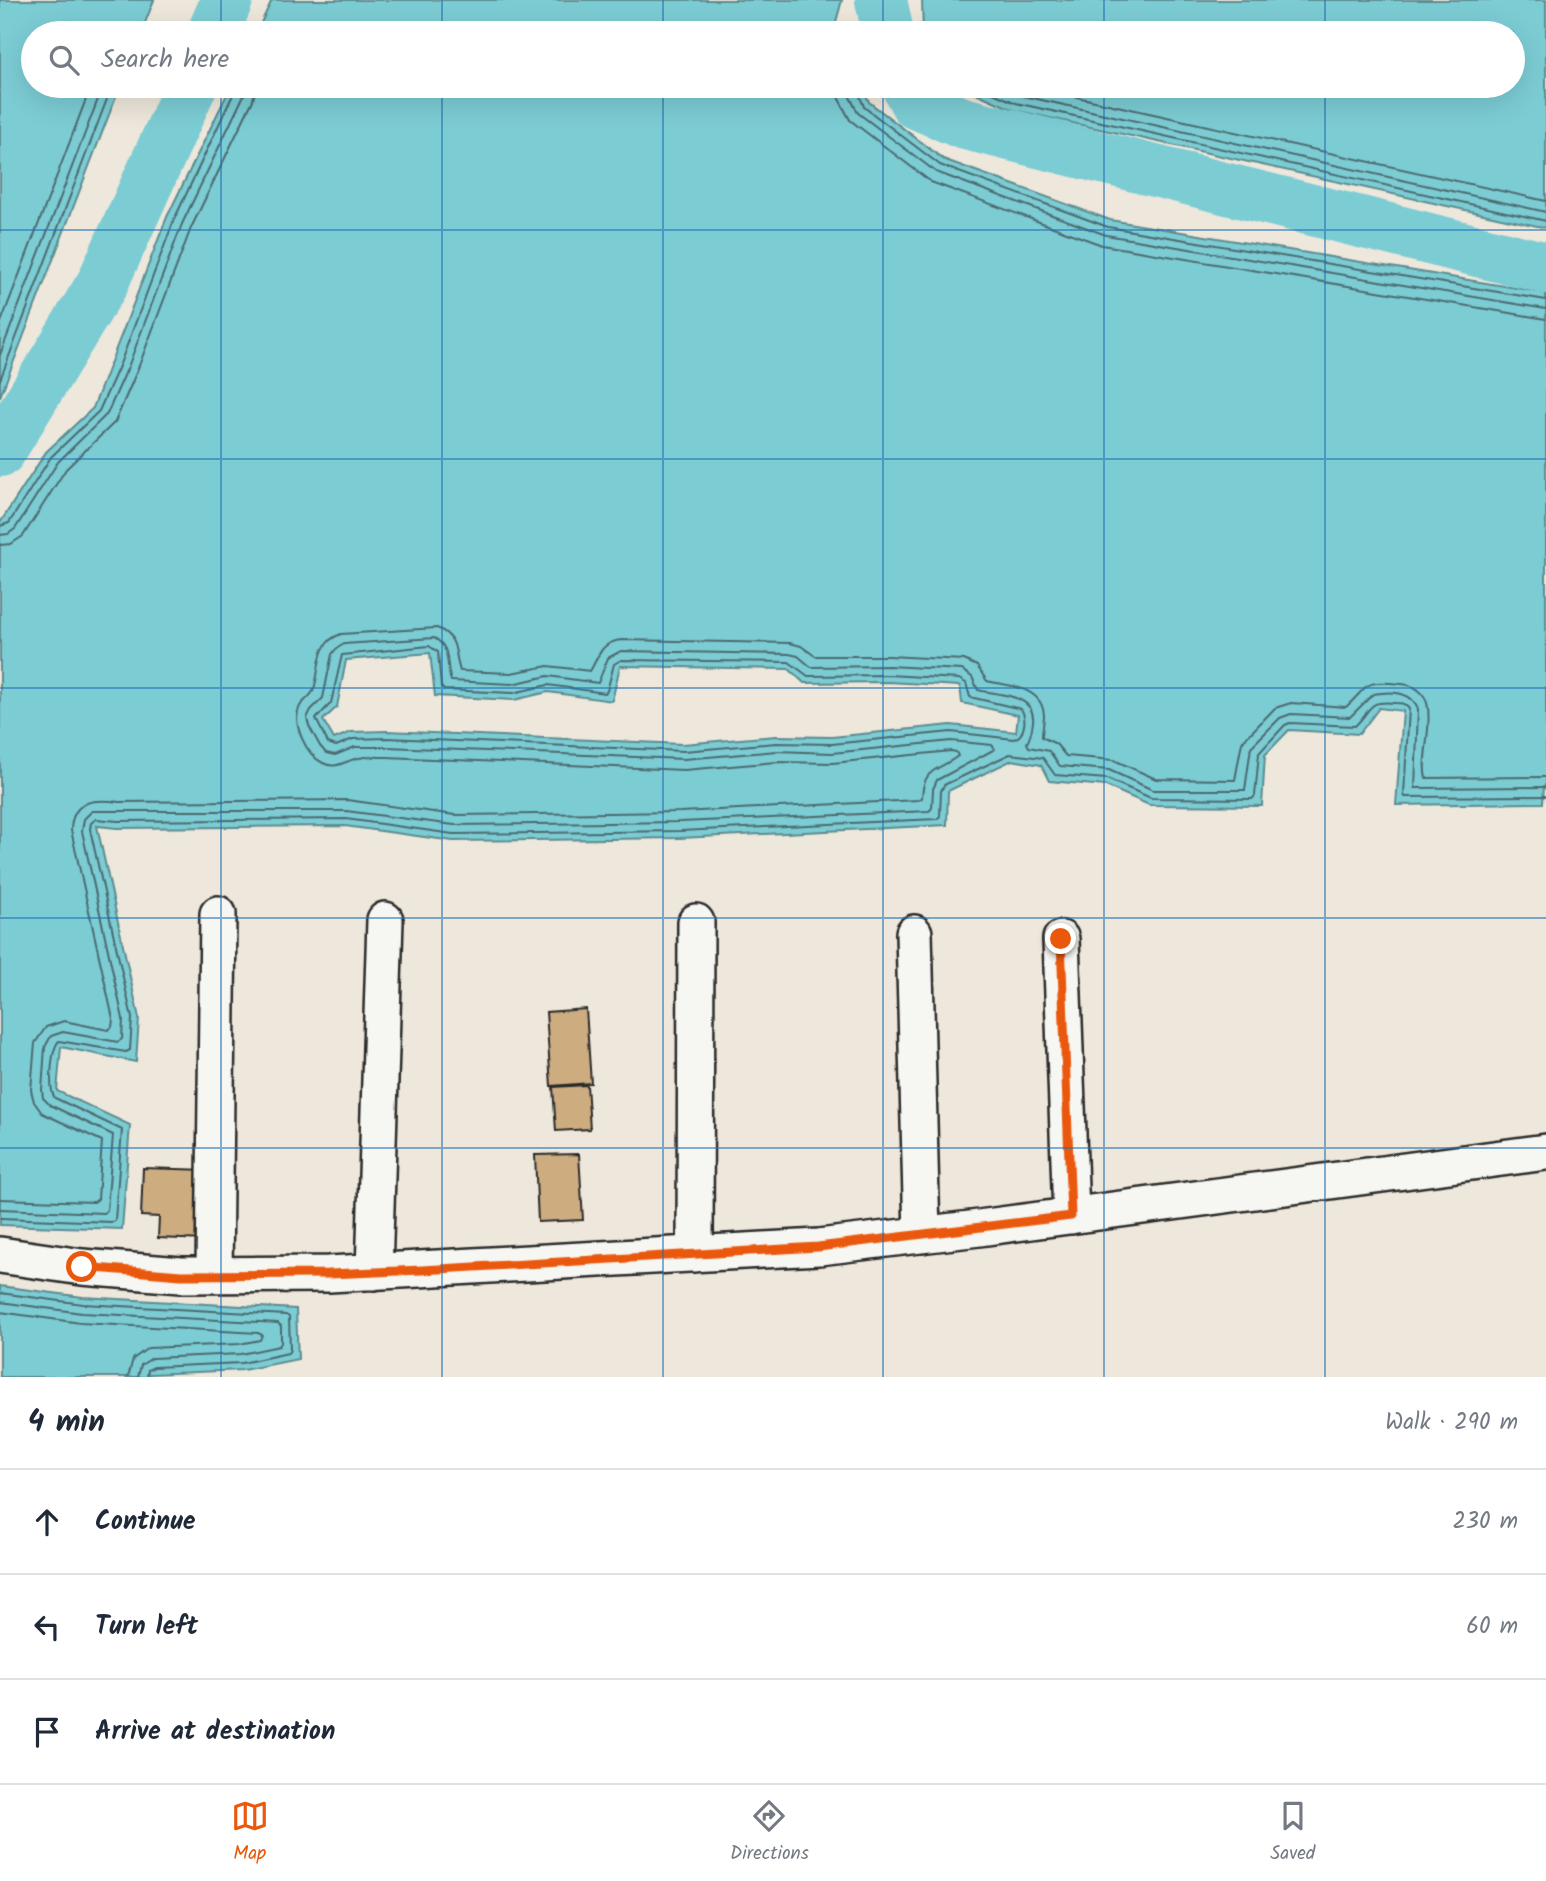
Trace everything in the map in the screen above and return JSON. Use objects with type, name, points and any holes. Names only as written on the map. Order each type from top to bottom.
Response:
[{"type":"street","points":[[214,1275],[218,914]]},
{"type":"street","points":[[374,1272],[385,920]]},
{"type":"street","points":[[695,1254],[696,922]]},
{"type":"street","points":[[915,933],[922,1235]]},
{"type":"street","points":[[1061,939],[1071,1216]]},
{"type":"street","points":[[0,1255],[82,1267],[214,1275],[374,1272],[818,1247],[1546,1152]]},
{"type":"water","points":[[0,0],[154,0],[146,21],[21,21],[21,98],[115,98],[0,397]]},
{"type":"water","points":[[272,0],[842,0],[836,21],[262,21]]},
{"type":"water","points":[[922,0],[1546,0],[1546,228],[1014,110],[987,98],[1525,98],[1525,21],[923,21]]},
{"type":"water","points":[[225,98],[867,98],[943,159],[1110,220],[1546,293],[1546,785],[1543,803],[1396,805],[1403,711],[1379,708],[1359,734],[1289,730],[1265,755],[1262,806],[1149,805],[1106,786],[1049,781],[1041,765],[1012,760],[948,791],[947,825],[680,838],[453,841],[345,826],[97,826],[139,1018],[136,1062],[61,1047],[57,1091],[130,1125],[122,1229],[0,1225],[0,523],[46,452],[93,408],[167,217]],"holes":[[[430,653],[435,696],[514,700],[548,692],[612,701],[620,666],[789,669],[804,683],[888,682],[960,686],[962,703],[1018,715],[1016,732],[951,725],[832,737],[776,736],[683,744],[387,731],[351,732],[334,739],[323,720],[337,707],[346,660]]]},
{"type":"water","points":[[0,1286],[83,1297],[296,1309],[298,1359],[243,1370],[150,1374],[149,1377],[0,1377]]},
{"type":"building","points":[[586,1009],[591,1083],[551,1086],[546,1012]]},
{"type":"building","points":[[587,1085],[590,1129],[556,1131],[553,1087]]},
{"type":"building","points":[[579,1154],[583,1220],[538,1222],[535,1155]]},
{"type":"building","points":[[143,1168],[208,1170],[206,1240],[158,1238],[159,1217],[141,1216]]},
{"type":"waterway","points":[[218,21],[227,0]]},
{"type":"waterway","points":[[881,0],[885,21]]},
{"type":"waterway","points":[[0,451],[102,284],[186,98]]},
{"type":"waterway","points":[[913,98],[916,103],[962,123],[1546,268]]},
{"type":"route","points":[[82,1267],[181,1275],[422,1270],[818,1247],[1071,1216],[1061,939]]}]
